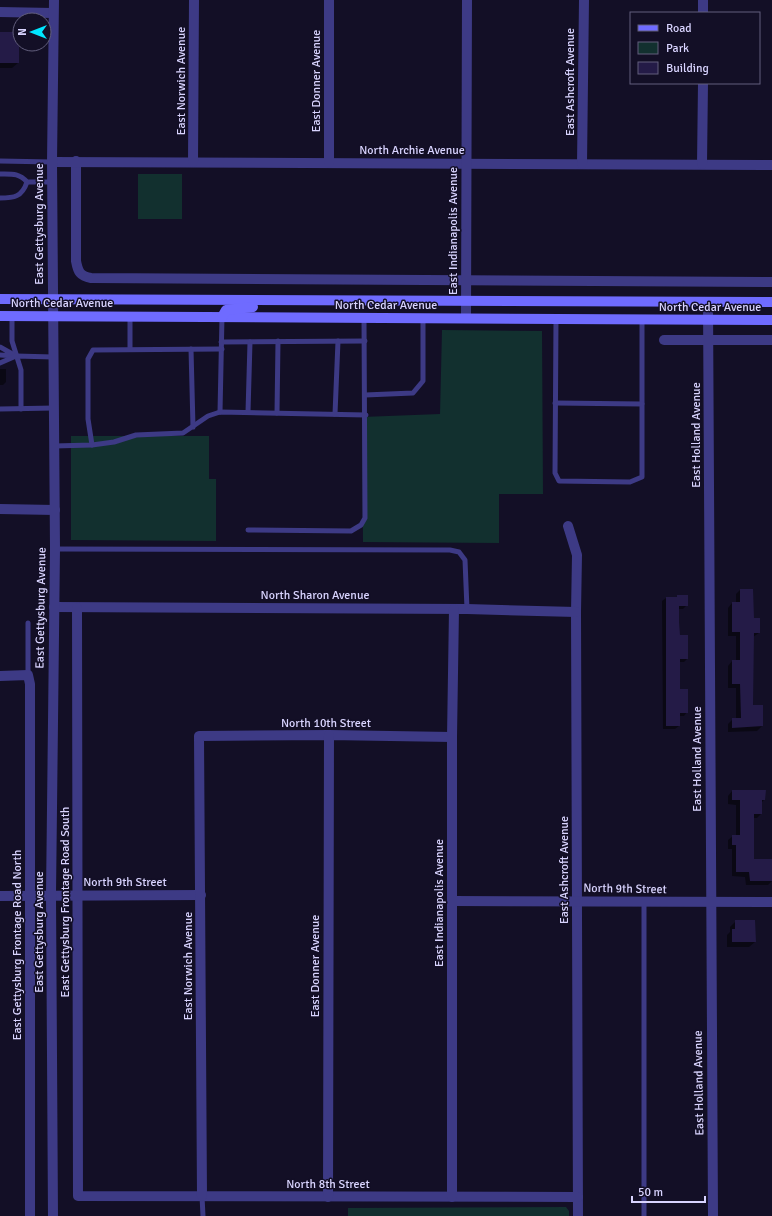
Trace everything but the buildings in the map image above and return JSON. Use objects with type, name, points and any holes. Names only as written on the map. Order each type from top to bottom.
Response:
[{"type":"main road","name":"North Cedar Avenue","points":[[0,299],[772,302]]},
{"type":"main road","points":[[222,317],[226,310],[231,308],[269,305],[280,300]]},
{"type":"main road","name":"North Cedar Avenue","points":[[0,316],[772,320]]},
{"type":"street","name":"East Gettysburg Avenue","points":[[53,1216],[51,895],[55,549],[52,316],[54,0]]},
{"type":"street","name":"East Norwich Avenue","points":[[193,162],[194,0]]},
{"type":"street","name":"East Donner Avenue","points":[[329,163],[330,0]]},
{"type":"street","name":"East Indianapolis Avenue","points":[[466,318],[467,0]]},
{"type":"street","name":"East Ashcroft Avenue","points":[[582,164],[584,0]]},
{"type":"street","points":[[703,0],[703,12]]},
{"type":"street","points":[[0,12],[54,12]]},
{"type":"street","points":[[702,164],[703,84]]},
{"type":"street","points":[[76,161],[76,261],[78,270],[83,276],[99,278],[772,282]]},
{"type":"street","name":"North Archie Avenue","points":[[52,162],[772,165]]},
{"type":"street","name":"East Holland Avenue","points":[[708,302],[710,902],[713,1216]]},
{"type":"street","points":[[664,340],[772,340]]},
{"type":"street","points":[[0,509],[55,510]]},
{"type":"street","name":"East Ashcroft Avenue","points":[[568,526],[577,555],[578,1216]]},
{"type":"street","name":"North Sharon Avenue","points":[[54,607],[467,609],[576,612]]},
{"type":"street","name":"East Gettysburg Frontage Road South","points":[[77,608],[78,1196]]},
{"type":"street","name":"East Indianapolis Avenue","points":[[452,1198],[452,737],[454,609]]},
{"type":"street","points":[[0,676],[28,675]]},
{"type":"street","name":"East Gettysburg Frontage Road North","points":[[28,675],[30,684],[30,1216]]},
{"type":"street","name":"East Donner Avenue","points":[[328,1197],[329,735]]},
{"type":"street","name":"North 10th Street","points":[[200,736],[329,735],[452,737]]},
{"type":"street","name":"East Norwich Avenue","points":[[200,736],[202,1196]]},
{"type":"street","name":"North 9th Street","points":[[0,896],[201,895]]},
{"type":"street","name":"North 9th Street","points":[[453,901],[577,901],[644,903],[772,902]]},
{"type":"street","name":"North 8th Street","points":[[78,1196],[578,1198]]},
{"type":"lane","points":[[0,162],[52,162]]},
{"type":"lane","points":[[0,174],[15,174],[22,177],[27,182],[52,182]]},
{"type":"lane","points":[[0,198],[17,197],[24,192],[27,182]]},
{"type":"lane","points":[[12,316],[12,342],[21,370],[21,409]]},
{"type":"lane","points":[[130,316],[130,349]]},
{"type":"lane","points":[[220,412],[222,317]]},
{"type":"lane","points":[[248,530],[351,531],[361,525],[365,518],[366,414],[364,318]]},
{"type":"lane","points":[[365,395],[413,393],[423,381],[423,318]]},
{"type":"lane","points":[[556,319],[554,473],[559,481],[630,482],[642,477],[642,319]]},
{"type":"lane","points":[[335,414],[338,341]]},
{"type":"lane","points":[[222,342],[364,341]]},
{"type":"lane","points":[[248,412],[250,342]]},
{"type":"lane","points":[[277,413],[278,342]]},
{"type":"lane","points":[[0,347],[16,356]]},
{"type":"lane","points":[[192,349],[193,427]]},
{"type":"lane","points":[[92,445],[88,419],[88,358],[93,350],[222,349]]},
{"type":"lane","points":[[0,355],[53,357]]},
{"type":"lane","points":[[0,363],[16,356]]},
{"type":"lane","points":[[555,403],[642,404]]},
{"type":"lane","points":[[0,409],[54,408]]},
{"type":"lane","points":[[54,446],[92,445],[114,442],[136,435],[183,433],[208,416],[220,412],[366,414]]},
{"type":"lane","points":[[55,549],[450,550],[459,552],[466,560],[467,609]]},
{"type":"lane","points":[[28,623],[28,675]]},
{"type":"lane","points":[[644,903],[644,1216]]},
{"type":"lane","points":[[202,1196],[203,1216]]},
{"type":"green space","points":[[138,174],[182,174],[182,219],[138,219]]},
{"type":"green space","points":[[442,330],[542,331],[543,494],[499,494],[499,543],[363,542],[362,417],[440,414]]},
{"type":"green space","points":[[71,436],[209,436],[209,479],[216,479],[216,541],[71,540]]},
{"type":"green space","points":[[566,1207],[569,1211],[569,1216],[348,1216],[348,1208]]}]
